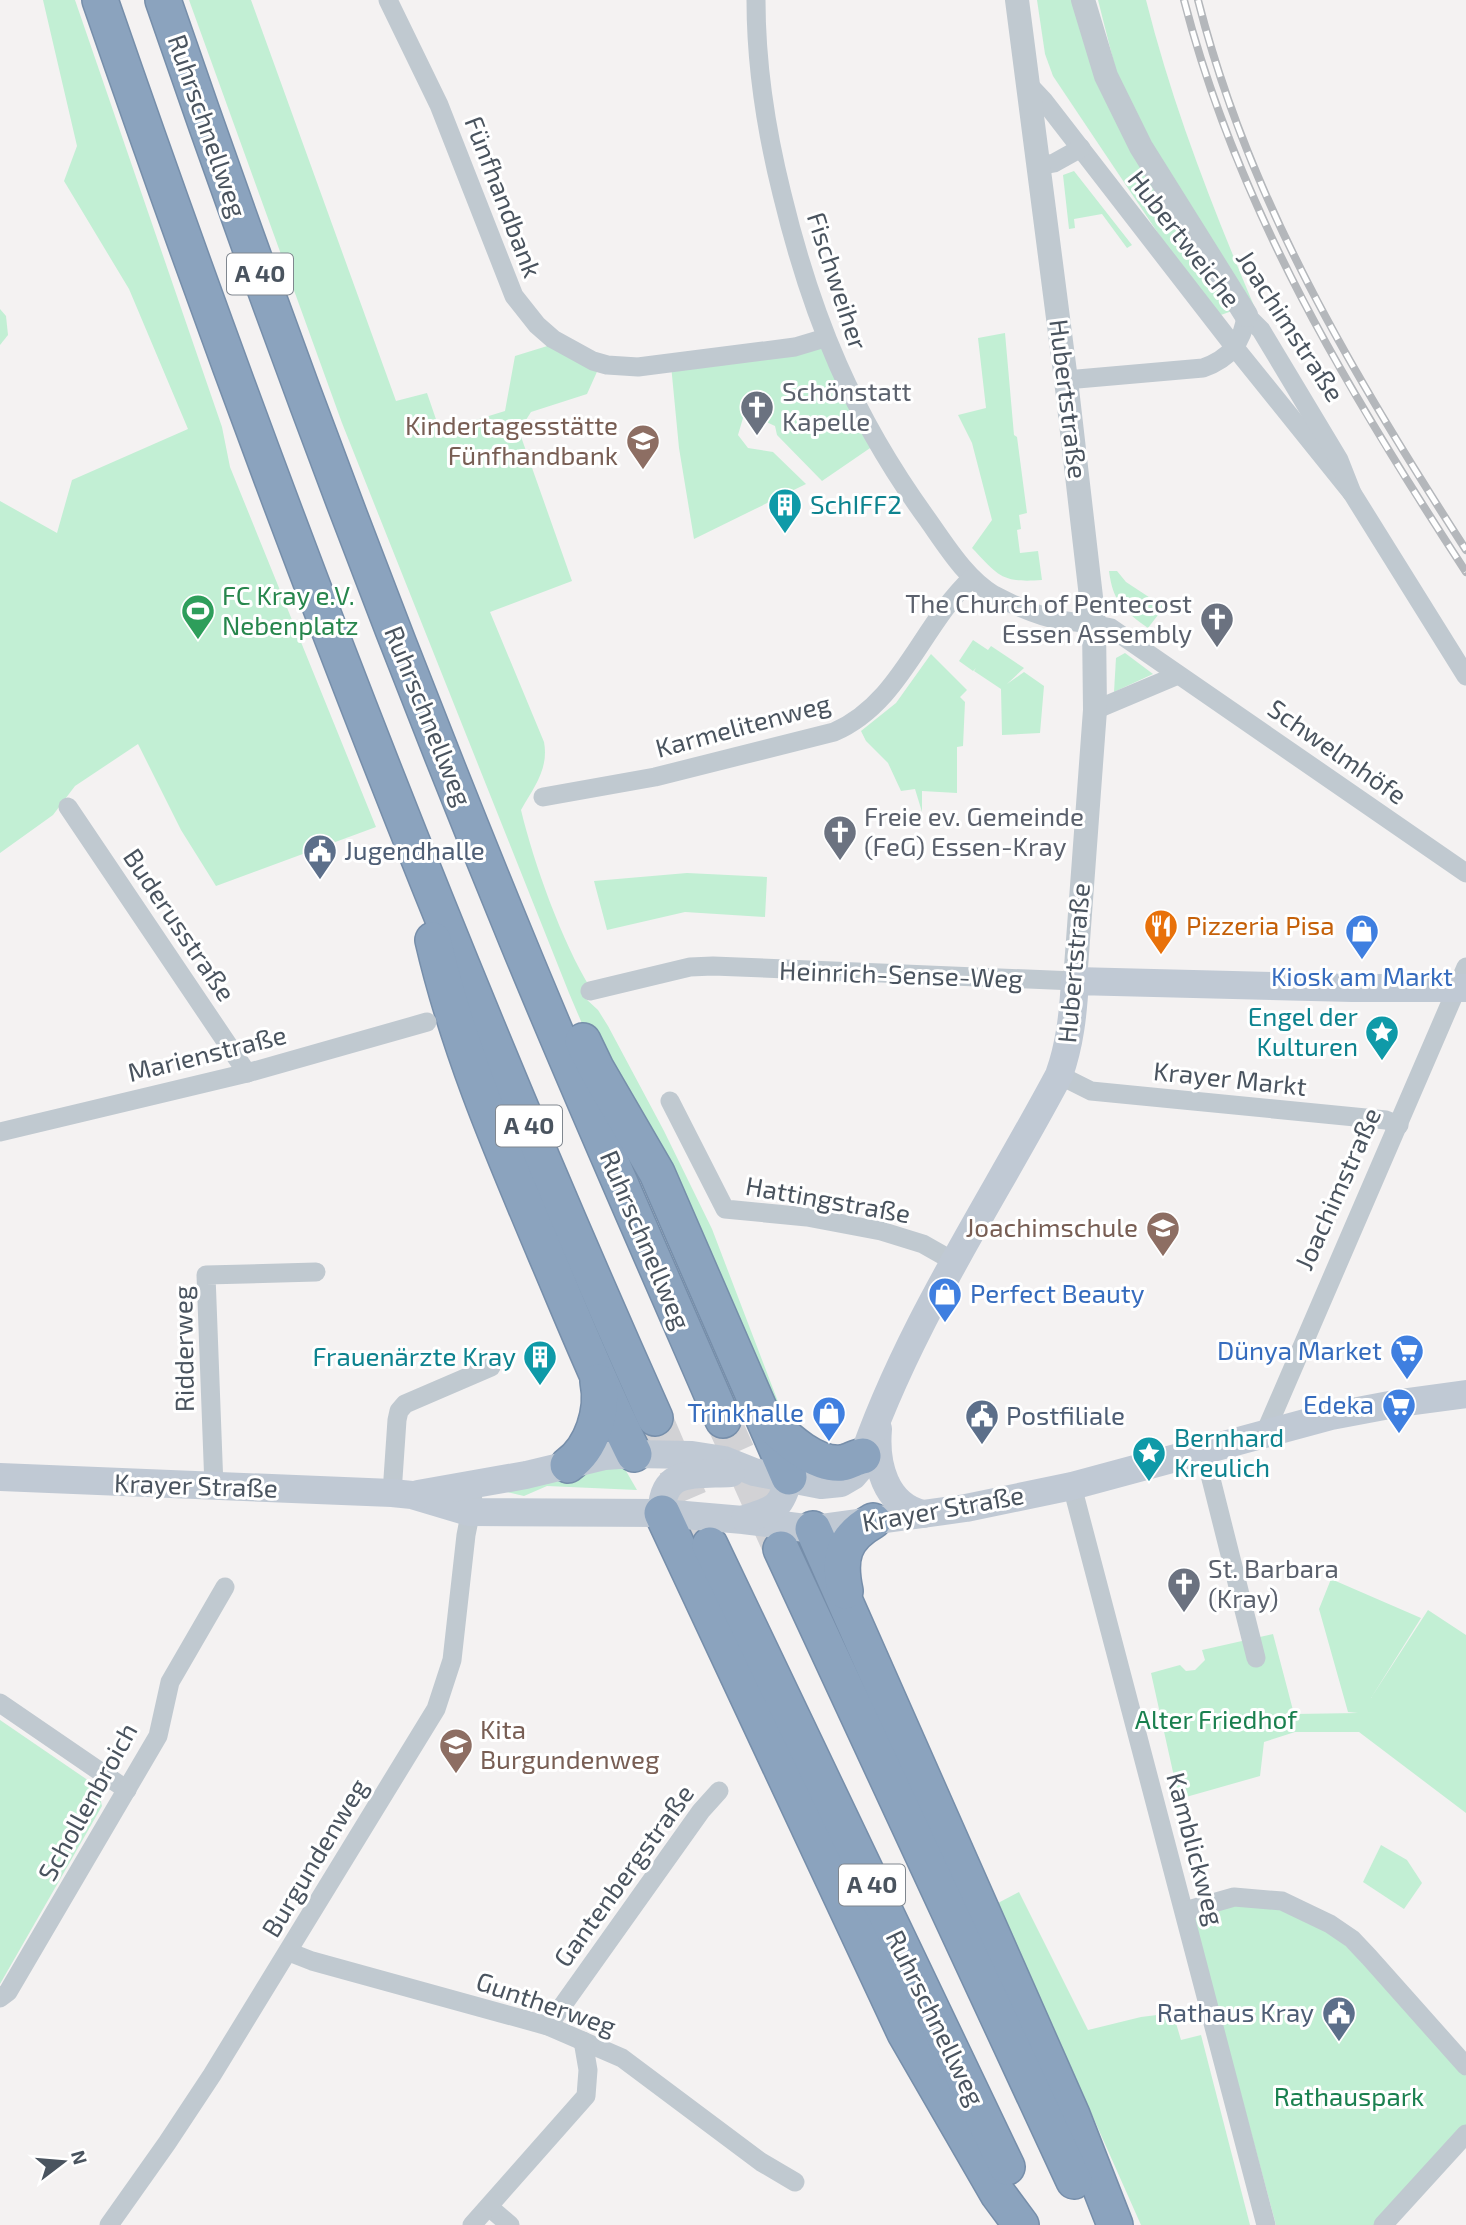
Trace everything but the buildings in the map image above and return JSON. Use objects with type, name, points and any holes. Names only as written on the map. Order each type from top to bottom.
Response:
[{"type":"highway","name":"A 40","points":[[100,0],[253,426],[408,832],[484,1021],[655,1418]]},
{"type":"highway","name":"Ruhrschnellweg","points":[[163,0],[283,337],[415,687],[518,942],[723,1420]]},
{"type":"highway","points":[[408,832],[445,993],[488,1119],[634,1454]]},
{"type":"highway","points":[[518,942],[568,1008],[596,1068],[657,1173],[789,1477]]},
{"type":"highway","points":[[568,1465],[582,1451],[597,1418],[600,1396],[595,1368]]},
{"type":"highway","points":[[760,1411],[785,1437],[807,1453],[837,1463],[863,1455]]},
{"type":"highway","points":[[662,1514],[905,2033],[998,2194],[1021,2225]]},
{"type":"highway","points":[[855,1625],[842,1576],[843,1559],[853,1535],[873,1521]]},
{"type":"highway","points":[[813,1530],[1072,2115],[1115,2225]]},
{"type":"highway","name":"Ruhrschnellweg","points":[[709,1545],[1034,2225]]},
{"type":"highway","name":"A 40","points":[[781,1549],[1095,2225]]},
{"type":"main road","name":"Heinrich-Sense-Weg","points":[[1075,981],[1306,987],[1463,981]]},
{"type":"main road","name":"Hubertstraße","points":[[789,1477],[821,1485],[836,1485],[856,1474],[910,1343],[953,1261],[1059,1075],[1072,1028],[1075,981]]},
{"type":"main road","name":"Krayer Straße","points":[[402,1494],[469,1512],[662,1514],[743,1520],[813,1530],[966,1508],[1072,1486],[1365,1409],[1466,1394]]},
{"type":"main road","points":[[879,1416],[877,1454],[884,1478],[902,1506],[923,1514]]},
{"type":"main road","name":"Krayer Straße","points":[[0,1477],[402,1494],[479,1483],[605,1456],[634,1454],[692,1455],[724,1460],[754,1472],[789,1477]]},
{"type":"main road","points":[[634,1454],[662,1514]]},
{"type":"main road","points":[[662,1514],[665,1491],[674,1480],[684,1476],[754,1472]]},
{"type":"main road","points":[[743,1520],[778,1506],[784,1497],[789,1477]]},
{"type":"main road","points":[[789,1477],[813,1530]]},
{"type":"street","name":"Fünfhandbank","points":[[388,0],[439,105],[513,296],[537,325],[554,339],[593,361],[607,365],[638,367],[795,346],[825,338]]},
{"type":"street","name":"Fischweiher","points":[[756,0],[761,87],[773,158],[795,242],[825,338],[851,396],[914,501],[972,578],[995,595],[1044,616],[1094,623]]},
{"type":"street","name":"Hubertstraße","points":[[1017,0],[1094,623],[1095,710],[1075,981]]},
{"type":"street","name":"Joachimstraße","points":[[1083,0],[1106,76],[1141,146],[1246,315],[1261,330],[1339,460],[1352,493],[1466,676]]},
{"type":"street","name":"Hubertweiche","points":[[1028,84],[1352,493]]},
{"type":"street","points":[[1038,166],[1054,163],[1080,148]]},
{"type":"street","points":[[1066,380],[1203,368],[1217,363],[1236,349],[1245,326],[1246,315]]},
{"type":"street","name":"Karmelitenweg","points":[[543,797],[655,777],[834,732],[852,724],[877,704],[958,590],[972,578]]},
{"type":"street","name":"Schwelmhöfe","points":[[1094,623],[1111,628],[1466,873]]},
{"type":"street","points":[[1095,710],[1178,675]]},
{"type":"street","name":"Buderusstraße","points":[[68,807],[247,1073]]},
{"type":"street","name":"Heinrich-Sense-Weg","points":[[590,991],[690,967],[713,966],[1075,981]]},
{"type":"street","name":"Joachimstraße","points":[[1264,1435],[1463,981]]},
{"type":"street","name":"Marienstraße","points":[[0,1132],[247,1073],[426,1022]]},
{"type":"street","name":"Krayer Markt","points":[[1059,1075],[1091,1091],[1386,1120],[1399,1125]]},
{"type":"street","name":"Hattingstraße","points":[[670,1101],[724,1209],[807,1217],[881,1231],[923,1244],[953,1261]]},
{"type":"street","name":"Ridderweg","points":[[214,1487],[206,1275],[316,1272]]},
{"type":"street","points":[[402,1494],[397,1420],[399,1411],[405,1404],[491,1367]]},
{"type":"street","points":[[1204,1451],[1256,1658]]},
{"type":"street","name":"Burgundenweg","points":[[108,2225],[183,2119],[289,1952],[436,1709],[453,1660],[469,1512],[479,1483]]},
{"type":"street","name":"Kamblickweg","points":[[1072,1486],[1266,2225]]},
{"type":"street","name":"Schollenbroich","points":[[0,1998],[8,1992],[158,1736],[170,1682],[225,1587]]},
{"type":"street","points":[[0,1703],[128,1790]]},
{"type":"street","name":"Gantenbergstraße","points":[[548,2026],[701,1811],[719,1791]]},
{"type":"street","points":[[1185,1911],[1234,1898],[1282,1901],[1330,1924],[1352,1938],[1466,2066]]},
{"type":"street","name":"Guntherweg","points":[[289,1952],[312,1961],[548,2026],[622,2058],[761,2162],[795,2182]]},
{"type":"street","points":[[472,2225],[586,2096],[588,2070],[583,2041]]},
{"type":"street","points":[[1383,2225],[1466,2134]]},
{"type":"street","points":[[489,2207],[510,2225]]},
{"type":"green space","points":[[43,0],[75,0],[222,427],[230,467],[376,827],[216,886],[181,830],[138,744],[75,786],[53,815],[0,853],[0,501],[57,533],[72,480],[188,429],[129,289],[64,181],[77,146]]},
{"type":"green space","points":[[189,0],[251,0],[396,401],[427,393],[440,431],[505,411],[515,356],[557,343],[600,365],[587,394],[531,412],[519,431],[572,581],[490,612],[544,742],[542,769],[521,810],[550,902],[591,989],[585,998],[598,1010],[608,1026],[712,1229],[785,1420],[781,1422],[589,1040],[569,993],[342,423]]},
{"type":"green space","points":[[1037,0],[1073,0],[1232,311],[1218,316],[1178,263],[1053,76],[1045,54]]},
{"type":"green space","points":[[1098,0],[1146,0],[1196,159],[1257,313],[1154,147],[1119,83]]},
{"type":"green space","points":[[1074,171],[1132,245],[1127,248],[1102,214],[1074,219],[1075,228],[1069,229],[1063,175]]},
{"type":"green space","points":[[0,309],[6,316],[8,335],[0,345]]},
{"type":"green space","points":[[1005,333],[1014,435],[1017,437],[1027,513],[1019,515],[1021,529],[1017,530],[1020,553],[1038,551],[1042,580],[1018,580],[1002,576],[972,548],[992,520],[972,443],[958,415],[986,408],[978,338]]},
{"type":"green space","points":[[824,339],[876,444],[822,481],[777,435],[775,426],[753,416],[743,418],[738,435],[748,448],[773,452],[806,484],[694,539],[679,448],[671,365]]},
{"type":"green space","points":[[1109,571],[1117,571],[1126,582],[1164,607],[1148,628],[1121,604],[1113,590]]},
{"type":"green space","points":[[973,640],[988,650],[991,646],[1024,668],[1007,684],[1024,672],[1044,686],[1040,733],[1002,735],[1001,689],[974,671],[976,668],[973,671],[959,661]]},
{"type":"green space","points":[[1125,653],[1153,674],[1114,692],[1116,658]]},
{"type":"green space","points":[[931,654],[967,690],[960,697],[965,702],[963,746],[957,747],[957,793],[922,791],[922,812],[915,789],[901,791],[888,763],[866,741],[861,731],[896,703]]},
{"type":"green space","points":[[687,873],[767,877],[765,917],[685,912],[607,930],[594,881]]},
{"type":"green space","points":[[622,1464],[637,1490],[547,1486],[524,1496],[507,1492]]},
{"type":"green space","name":"Alter Friedhof","points":[[1331,1579],[1421,1618],[1371,1698],[1428,1610],[1466,1635],[1466,1813],[1359,1732],[1295,1732],[1264,1742],[1260,1776],[1179,1799],[1151,1673],[1180,1665],[1186,1671],[1195,1670],[1205,1660],[1202,1650],[1273,1634],[1294,1714],[1358,1713],[1348,1712],[1319,1609]]},
{"type":"green space","points":[[0,1720],[92,1783],[98,1790],[102,1806],[0,1984]]},
{"type":"green space","points":[[1381,1845],[1407,1860],[1422,1883],[1404,1909],[1363,1882]]},
{"type":"green space","points":[[1019,1892],[1088,2030],[1141,2017],[1173,2013],[1181,2040],[1201,2035],[1250,2225],[1141,2225],[998,1903]]},
{"type":"green space","name":"Rathauspark","points":[[1234,1905],[1280,1906],[1326,1927],[1408,2006],[1466,2076],[1466,2128],[1376,2225],[1276,2225],[1193,1917]]},
{"type":"tunnel","points":[[655,1418],[709,1544]]},
{"type":"tunnel","points":[[723,1420],[778,1543]]},
{"type":"railway","points":[[1184,0],[1207,77],[1234,152],[1301,297],[1380,436],[1466,572]]},
{"type":"railway","points":[[1198,0],[1246,147],[1309,286],[1384,419],[1466,550]]},
{"type":"place","name":"Schönstatt Kapelle","points":[[757,437]]},
{"type":"place","name":"Kindertagesstätte Fünfhandbank","points":[[643,471]]},
{"type":"place","name":"SchIFF2","points":[[785,535]]},
{"type":"place","name":"FC Kray e.V. Nebenplatz","points":[[198,641]]},
{"type":"place","name":"The Church of Pentecost Essen Assembly","points":[[1217,649]]},
{"type":"place","name":"Freie ev. Gemeinde (FeG) Essen-Kray","points":[[840,862]]},
{"type":"place","name":"Jugendhalle","points":[[320,881]]},
{"type":"place","name":"Pizzeria Pisa","points":[[1161,956]]},
{"type":"place","name":"Kiosk am Markt","points":[[1362,961]]},
{"type":"place","name":"Engel der Kulturen","points":[[1382,1062]]},
{"type":"place","name":"Joachimschule","points":[[1163,1258]]},
{"type":"place","name":"Perfect Beauty","points":[[945,1324]]},
{"type":"place","name":"Dünya Market","points":[[1407,1381]]},
{"type":"place","name":"Frauenärzte Kray","points":[[540,1387]]},
{"type":"place","name":"Edeka","points":[[1399,1435]]},
{"type":"place","name":"Trinkhalle","points":[[829,1443]]},
{"type":"place","name":"Postfiliale","points":[[982,1446]]},
{"type":"place","name":"Bernhard Kreulich","points":[[1149,1483]]},
{"type":"place","name":"St. Barbara (Kray)","points":[[1184,1614]]},
{"type":"place","name":"Kita Burgundenweg","points":[[456,1775]]},
{"type":"place","name":"Rathaus Kray","points":[[1339,2043]]}]
